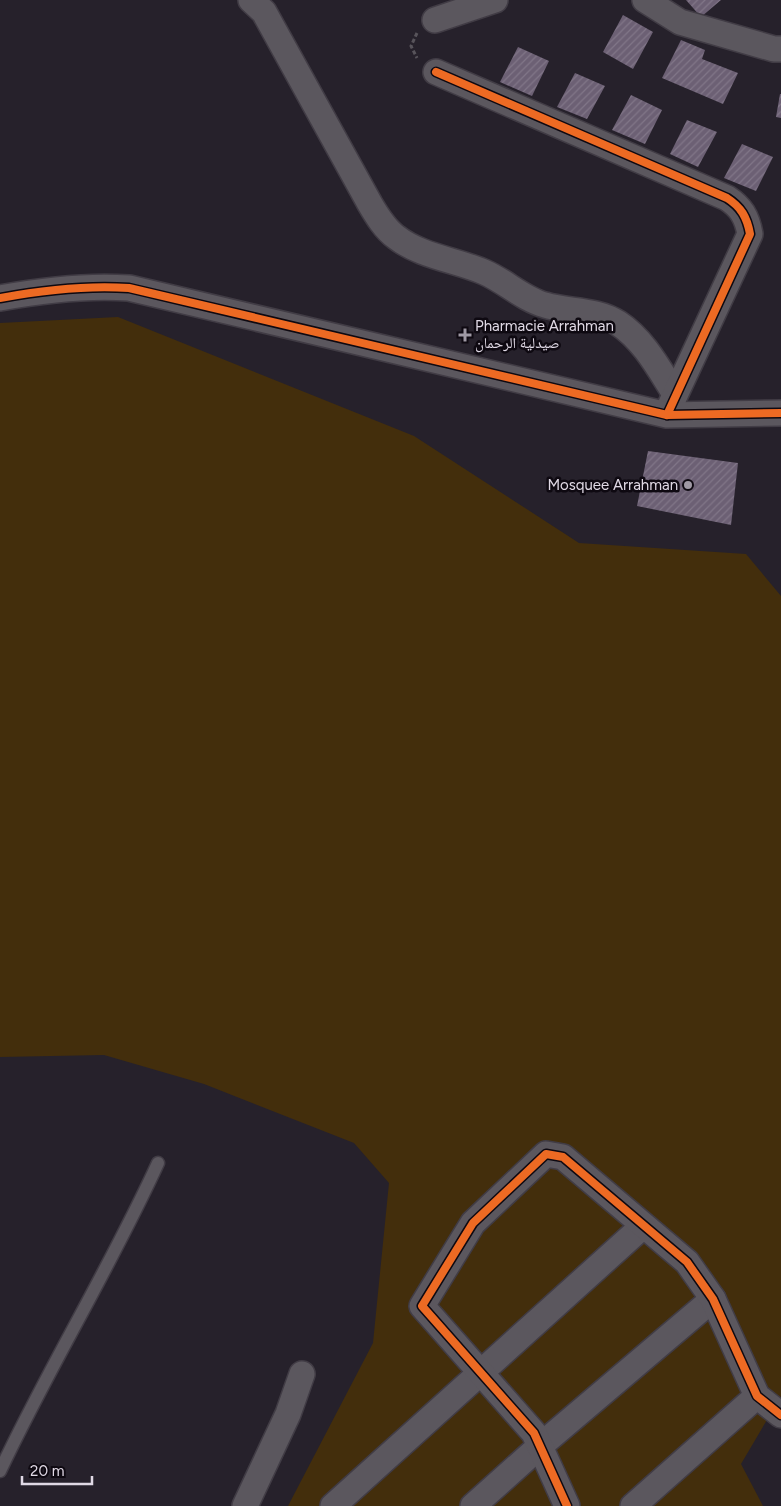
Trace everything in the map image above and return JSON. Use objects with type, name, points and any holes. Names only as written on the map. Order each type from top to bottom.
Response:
[{"type":"street","points":[[251,0],[264,12],[370,204],[383,224],[395,237],[412,247],[485,273],[544,305],[588,312],[617,322],[633,334],[648,353],[671,404]]},
{"type":"street","points":[[435,20],[495,0]]},
{"type":"street","points":[[645,0],[680,22],[774,49],[781,49]]},
{"type":"street","points":[[436,72],[727,198],[738,205],[747,219],[750,234],[671,404]]},
{"type":"street","points":[[0,298],[40,290],[94,286],[129,288],[671,404],[781,413]]},
{"type":"street","points":[[567,1506],[534,1433],[422,1306],[473,1223],[546,1154],[563,1157],[642,1226],[687,1262],[713,1299],[757,1396],[781,1415]]},
{"type":"street","points":[[333,1506],[642,1226]]},
{"type":"street","points":[[473,1506],[540,1446],[713,1299]]},
{"type":"street","points":[[245,1506],[288,1414],[302,1374]]},
{"type":"street","points":[[633,1506],[757,1396]]},
{"type":"lane","points":[[0,1471],[20,1429],[122,1239],[158,1163]]},
{"type":"path","points":[[435,20],[424,25],[413,38],[411,46],[418,58],[436,72]]},
{"type":"shaded area","points":[[118,317],[414,436],[579,543],[746,554],[781,596],[781,1396],[741,1464],[763,1506],[288,1506],[373,1343],[389,1183],[354,1143],[204,1084],[104,1055],[0,1057],[0,323]]},
{"type":"building","points":[[686,0],[721,0],[701,17]]},
{"type":"building","points":[[623,15],[653,32],[633,69],[603,52]]},
{"type":"building","points":[[681,40],[705,50],[702,59],[738,73],[723,104],[662,78]]},
{"type":"building","points":[[518,47],[549,61],[532,96],[500,82]]},
{"type":"building","points":[[575,73],[605,86],[587,119],[557,107]]},
{"type":"building","points":[[781,94],[781,118],[776,117]]},
{"type":"building","points":[[631,95],[662,110],[645,144],[612,130]]},
{"type":"building","points":[[687,120],[717,132],[698,167],[670,154]]},
{"type":"building","points":[[742,144],[773,157],[756,191],[724,178]]},
{"type":"building","name":"Mosquee Arrahman","points":[[648,451],[738,463],[731,525],[637,506]]},
{"type":"cycle path","points":[[436,72],[727,198],[743,213],[750,234],[667,415]]},
{"type":"cycle path","points":[[0,298],[64,289],[96,287],[129,288],[667,415],[781,413]]},
{"type":"cycle path","points":[[567,1506],[534,1433],[422,1306],[473,1223],[546,1154],[563,1157],[687,1262],[713,1299],[757,1396],[781,1415]]},
{"type":"place","name":"Pharmacie Arrahman صيدلية الرحمان","points":[[465,335]]},
{"type":"place","name":"Mosquee Arrahman","points":[[688,485]]}]
